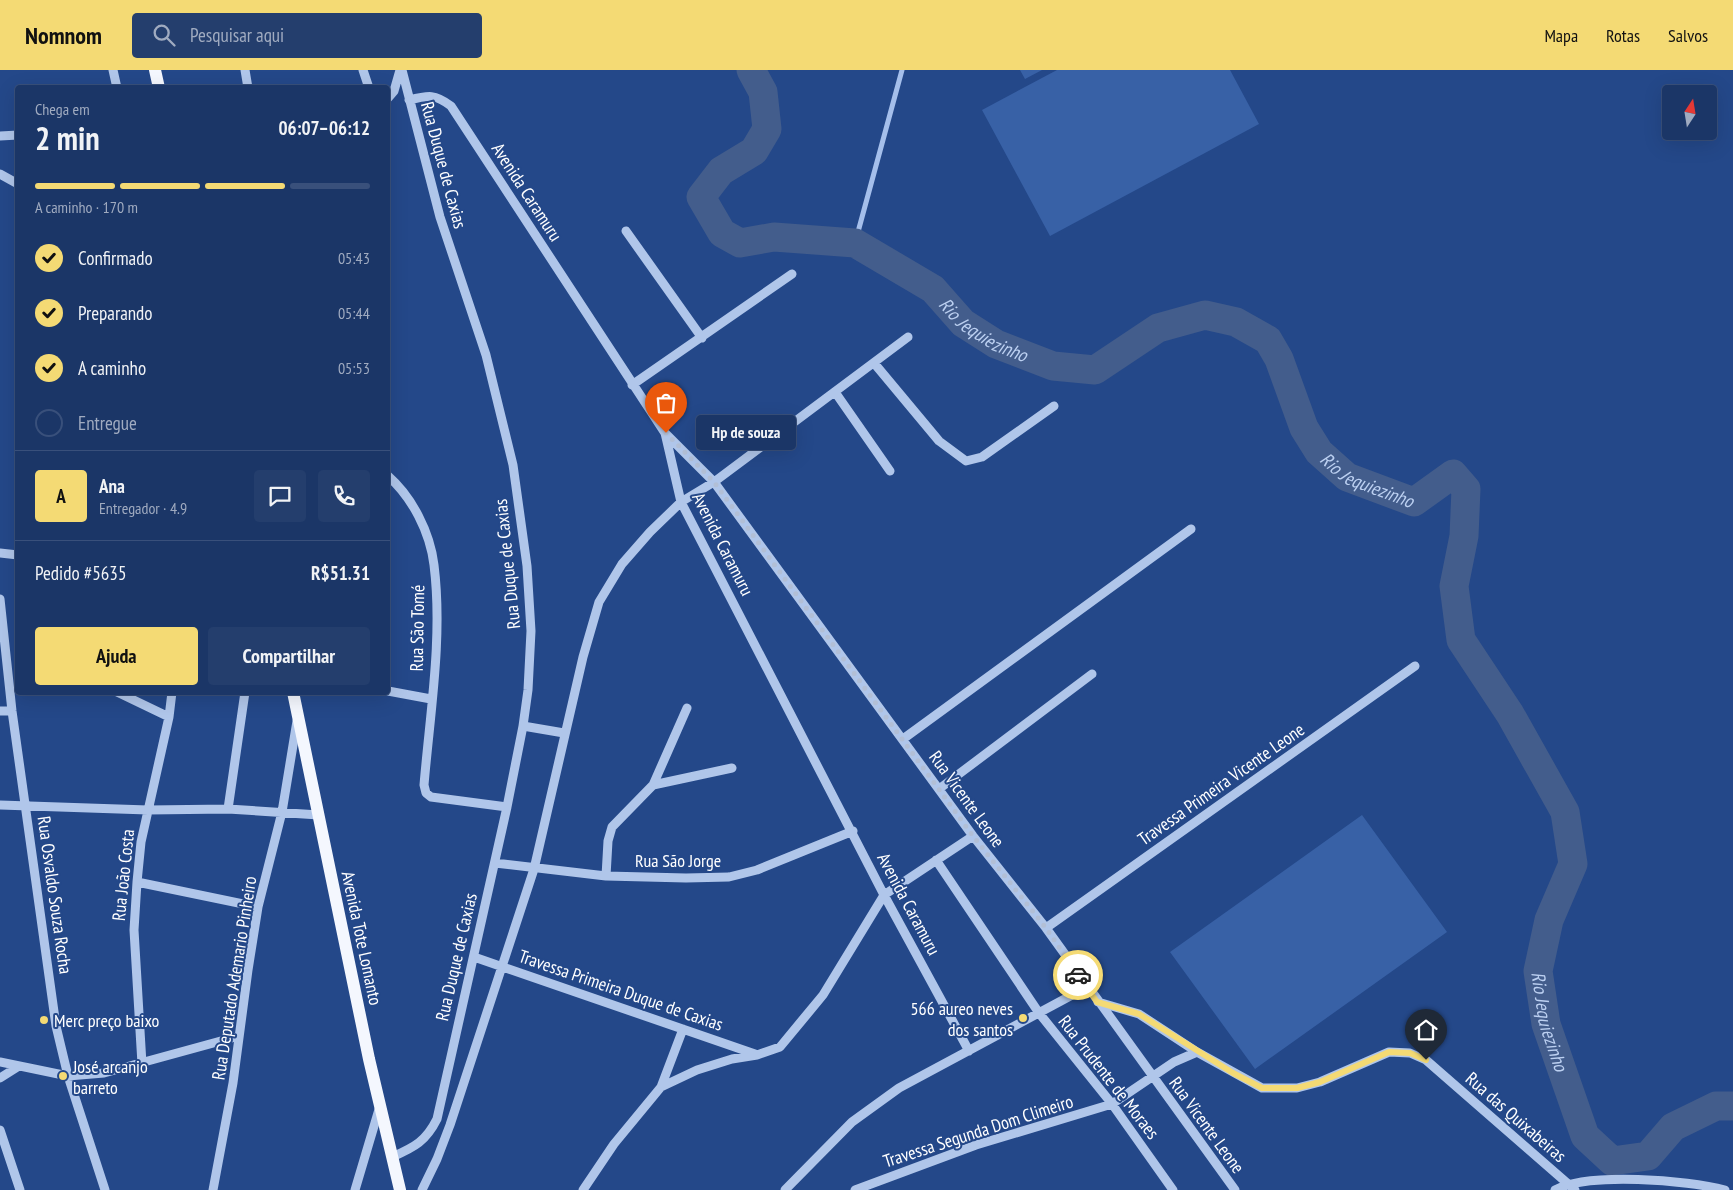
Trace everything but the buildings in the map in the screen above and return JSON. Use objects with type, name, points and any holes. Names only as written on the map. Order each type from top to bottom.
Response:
[{"type":"main road","points":[[155,70],[158,85]]},
{"type":"main road","name":"Avenida Tote Lomanto","points":[[293,695],[380,1106],[400,1190]]},
{"type":"street","points":[[113,70],[116,85]]},
{"type":"street","points":[[245,70],[248,85]]},
{"type":"street","points":[[363,70],[368,85]]},
{"type":"street","points":[[390,96],[394,91],[401,70]]},
{"type":"street","name":"Rua Duque de Caxias","points":[[392,1157],[414,1147],[429,1134],[437,1119],[495,863],[523,726],[528,690],[531,631],[527,566],[513,465],[486,355],[440,217],[401,70]]},
{"type":"street","name":"Avenida Caramuru","points":[[409,100],[425,96],[438,97],[451,106],[632,385],[666,433],[681,502],[853,831],[884,895],[968,1051]]},
{"type":"street","points":[[0,136],[15,135]]},
{"type":"street","points":[[0,174],[15,182]]},
{"type":"street","points":[[626,231],[702,338]]},
{"type":"street","points":[[632,385],[792,274]]},
{"type":"street","points":[[422,1190],[437,1159],[450,1125],[534,869],[564,733],[583,656],[599,602],[622,564],[650,532],[681,502],[714,482],[908,337]]},
{"type":"street","points":[[874,363],[939,441],[966,461],[982,457],[1054,406]]},
{"type":"street","points":[[835,392],[890,471]]},
{"type":"street","name":"Rua Vicente Leone","points":[[666,433],[714,482],[973,836],[1046,928],[1097,1002],[1235,1190]]},
{"type":"street","name":"Rua São Tomé","points":[[390,478],[399,485],[415,510],[427,536],[434,564],[436,638],[424,785],[426,793],[430,797],[507,807]]},
{"type":"street","points":[[903,739],[1191,529]]},
{"type":"street","points":[[0,553],[15,555]]},
{"type":"street","name":"Rua Osvaldo Souza Rocha","points":[[0,599],[2,644],[56,1026],[68,1076],[105,1190]]},
{"type":"street","name":"Travessa Primeira Vicente Leone","points":[[1046,928],[1415,666]]},
{"type":"street","points":[[939,788],[1092,674]]},
{"type":"street","points":[[390,691],[431,699]]},
{"type":"street","points":[[123,695],[169,717]]},
{"type":"street","name":"Rua João Costa","points":[[142,1064],[134,930],[137,882],[148,810],[169,717],[172,695]]},
{"type":"street","points":[[228,809],[245,695]]},
{"type":"street","points":[[606,876],[608,841],[612,827],[653,785],[687,708]]},
{"type":"street","points":[[0,711],[12,711]]},
{"type":"street","name":"Rua Deputado Ademario Pinheiro","points":[[213,1190],[224,1142],[258,907],[282,812],[298,713]]},
{"type":"street","points":[[523,726],[564,733]]},
{"type":"street","points":[[653,785],[732,768]]},
{"type":"street","points":[[0,805],[148,810],[228,809],[319,815]]},
{"type":"street","name":"Rua São Jorge","points":[[495,863],[606,876],[686,878],[729,876],[757,870],[853,831]]},
{"type":"street","points":[[661,1087],[697,1070],[732,1059],[758,1055],[780,1047],[824,995],[884,895],[973,836]]},
{"type":"street","name":"Rua Prudente de Moraes","points":[[936,860],[1039,1013],[1112,1104],[1173,1190]]},
{"type":"street","points":[[137,882],[258,907]]},
{"type":"street","name":"Travessa Primeira Duque de Caxias","points":[[474,957],[502,965],[758,1055]]},
{"type":"street","points":[[785,1190],[852,1122],[899,1088],[1087,987]]},
{"type":"street","name":"Rua das Quixabeiras","points":[[1097,1002],[1139,1014],[1197,1052],[1262,1088],[1297,1088],[1320,1082],[1389,1052],[1410,1053],[1426,1060],[1575,1190]]},
{"type":"street","points":[[583,1190],[614,1144],[661,1087],[683,1028]]},
{"type":"street","points":[[0,1062],[68,1076],[104,1073],[239,1036]]},
{"type":"street","points":[[1112,1104],[1174,1062],[1197,1052]]},
{"type":"street","points":[[0,1078],[19,1066]]},
{"type":"street","name":"Travessa Segunda Dom Climeiro","points":[[854,1190],[976,1145],[1112,1104]]},
{"type":"street","points":[[355,1190],[380,1106]]},
{"type":"street","points":[[437,1119],[450,1125]]},
{"type":"street","points":[[0,1130],[20,1190]]},
{"type":"street","points":[[1555,1190],[1568,1183],[1645,1179],[1706,1185],[1725,1190]]},
{"type":"shaded area","points":[[1020,70],[1042,70],[1025,79]]},
{"type":"shaded area","points":[[1057,70],[1230,70],[1259,124],[1050,236],[982,110]]},
{"type":"shaded area","points":[[1362,815],[1447,932],[1255,1069],[1170,952]]},
{"type":"waterway","name":"Rio Jequiezinho","points":[[751,70],[763,92],[767,129],[754,151],[721,171],[701,197],[722,233],[740,243],[774,237],[855,243],[933,289],[963,323],[996,344],[1053,366],[1095,370],[1158,328],[1205,315],[1236,322],[1268,340],[1279,359],[1304,428],[1319,452],[1347,477],[1414,502],[1453,474],[1466,489],[1464,536],[1454,586],[1461,640],[1510,714],[1565,812],[1573,864],[1549,920],[1538,971],[1546,1024],[1585,1136],[1612,1161],[1648,1156],[1673,1127],[1716,1106],[1733,1106]]},
{"type":"waterway","points":[[855,243],[902,70]]},
{"type":"way so far","points":[[666,433],[714,482],[973,836],[1046,928],[1078,975]]},
{"type":"place","name":"Hp de souza","points":[[666,433]]},
{"type":"place","name":"566 aureo neves dos santos","points":[[1023,1018]]},
{"type":"place","name":"Merc preço baixo","points":[[44,1020]]},
{"type":"place","name":"José arcanjo barreto","points":[[63,1076]]},
{"type":"route","points":[[1078,975],[1097,1002],[1139,1014],[1159,1025],[1197,1052],[1262,1088],[1297,1088],[1320,1082],[1389,1052],[1410,1053],[1426,1060]]}]
